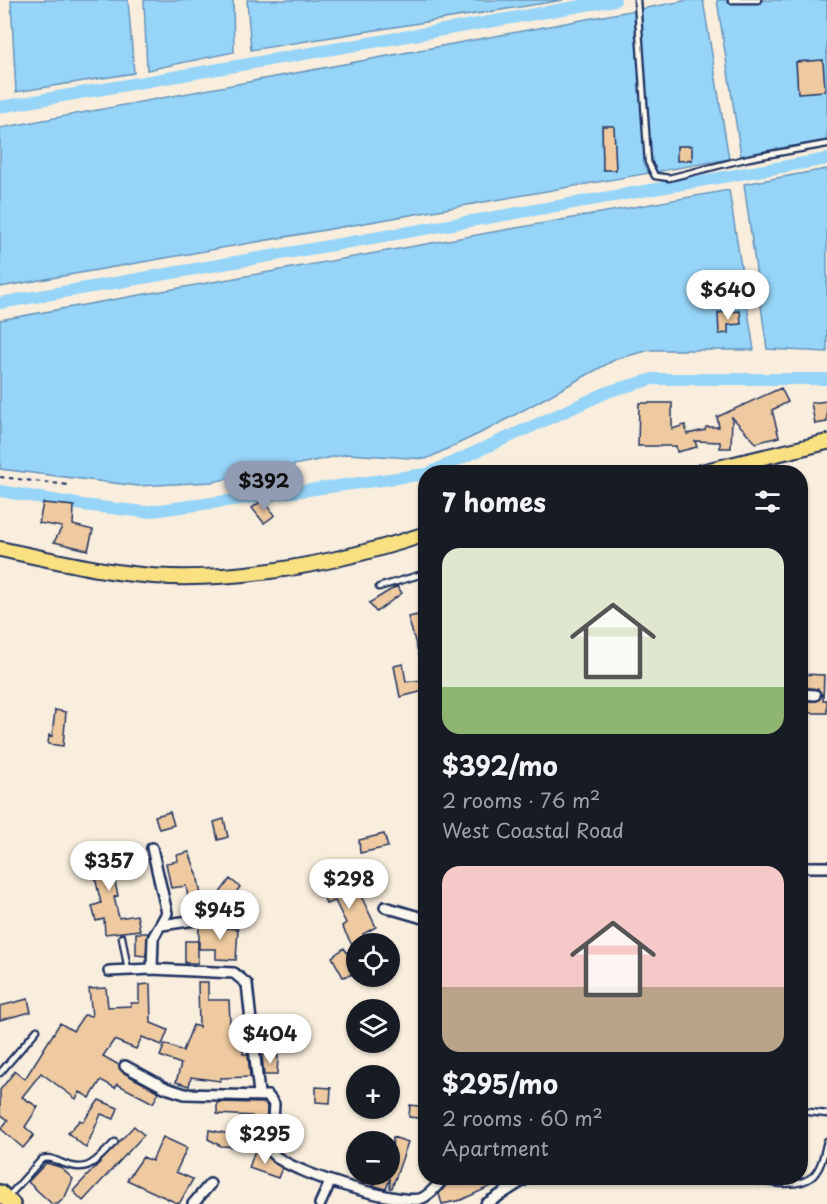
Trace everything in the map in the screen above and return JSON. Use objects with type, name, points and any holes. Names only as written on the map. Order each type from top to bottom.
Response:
[{"type":"main road","points":[[731,465],[827,442]]},
{"type":"main road","points":[[0,549],[118,572],[169,577],[240,575],[311,565],[383,548],[418,537]]},
{"type":"street","points":[[808,694],[815,695]]},
{"type":"street","points":[[152,848],[167,913],[153,938],[152,969]]},
{"type":"street","points":[[808,867],[827,867]]},
{"type":"street","points":[[386,907],[418,917]]},
{"type":"street","points":[[162,925],[209,918]]},
{"type":"street","points":[[109,971],[152,969],[234,973],[241,976],[247,984],[259,1094]]},
{"type":"street","points":[[125,1066],[166,1088],[185,1094],[259,1094],[272,1099],[274,1104],[270,1146],[275,1157],[330,1182],[401,1202],[421,1199],[436,1185]]},
{"type":"street","points":[[320,1204],[330,1182]]},
{"type":"street","points":[[193,1204],[210,1184]]},
{"type":"street","points":[[486,1204],[516,1185]]},
{"type":"lane","points":[[637,0],[648,162],[655,176],[669,178],[827,144]]},
{"type":"lane","points":[[731,0],[758,0]]},
{"type":"lane","points":[[379,587],[418,575]]},
{"type":"lane","points":[[122,937],[128,970]]},
{"type":"lane","points":[[0,1073],[37,1030]]},
{"type":"lane","points":[[808,1113],[827,1114]]},
{"type":"lane","points":[[808,1180],[815,1175],[822,1162],[827,1141]]},
{"type":"lane","points":[[6,1199],[42,1159],[49,1157],[70,1167],[84,1168],[91,1165],[115,1142]]},
{"type":"path","points":[[0,477],[68,485]]},
{"type":"water","points":[[11,0],[128,0],[134,73],[16,92]]},
{"type":"water","points":[[144,0],[233,0],[234,52],[147,70]]},
{"type":"water","points":[[247,0],[563,0],[251,50]]},
{"type":"water","points":[[689,0],[703,0],[729,159],[0,287],[0,128]]},
{"type":"water","points":[[717,0],[827,0],[827,141],[741,156]]},
{"type":"water","points":[[827,169],[827,352],[767,349],[744,184]]},
{"type":"water","points":[[729,190],[754,350],[650,350],[616,359],[489,429],[426,459],[347,454],[212,482],[138,486],[0,469],[0,320]]},
{"type":"building","points":[[823,60],[825,91],[798,93],[796,62]]},
{"type":"building","points":[[602,126],[614,126],[616,170],[603,170]]},
{"type":"building","points":[[677,146],[692,146],[692,160],[677,161]]},
{"type":"building","points":[[740,311],[741,324],[728,325],[728,333],[719,334],[718,313]]},
{"type":"building","points":[[781,388],[788,402],[772,410],[779,437],[756,443],[732,417],[731,448],[720,448],[720,442],[695,441],[697,447],[677,452],[676,446],[638,446],[639,403],[672,403],[672,429],[685,425],[687,434],[705,430],[706,427],[719,427],[717,417]]},
{"type":"building","points":[[827,401],[827,422],[815,424],[811,403]]},
{"type":"building","points":[[263,500],[275,515],[264,523],[252,508]]},
{"type":"building","points":[[43,503],[74,506],[73,525],[93,530],[88,550],[54,542],[62,527],[39,523]]},
{"type":"building","points":[[397,586],[402,593],[376,612],[369,603]]},
{"type":"building","points":[[418,615],[418,652],[408,617]]},
{"type":"building","points":[[403,664],[406,682],[418,681],[418,692],[400,697],[394,666]]},
{"type":"building","points":[[808,674],[824,675],[823,700],[827,700],[827,713],[808,713],[808,701],[817,701],[822,695],[818,689],[808,688]]},
{"type":"building","points":[[55,710],[66,712],[63,746],[48,744],[49,735],[52,736]]},
{"type":"building","points":[[170,812],[174,825],[159,829],[155,816]]},
{"type":"building","points":[[224,819],[228,837],[218,840],[214,822]]},
{"type":"building","points":[[384,834],[388,847],[360,853],[359,840]]},
{"type":"building","points":[[125,849],[128,864],[112,868],[118,896],[114,897],[119,918],[137,915],[140,930],[105,934],[104,919],[96,921],[92,906],[101,903],[94,873],[84,876],[80,863]]},
{"type":"building","points":[[189,852],[197,874],[202,900],[189,903],[186,886],[171,888],[166,863],[178,861],[177,855]]},
{"type":"building","points":[[337,875],[344,900],[359,892],[376,927],[365,933],[346,934],[342,926],[346,923],[335,901],[326,904],[319,881]]},
{"type":"building","points":[[230,879],[240,887],[226,906],[216,898]]},
{"type":"building","points":[[199,926],[238,929],[236,960],[216,959],[216,949],[199,949]]},
{"type":"building","points":[[136,933],[148,933],[146,956],[136,955]]},
{"type":"building","points":[[185,941],[198,941],[198,963],[185,963]]},
{"type":"building","points":[[344,948],[346,976],[343,977],[332,957]]},
{"type":"building","points":[[198,982],[208,982],[208,1000],[229,1000],[230,1023],[242,1023],[243,1054],[248,1054],[250,1077],[220,1078],[220,1081],[191,1077],[189,1086],[176,1082],[181,1064],[160,1056],[165,1044],[183,1051],[193,1025],[199,1027]]},
{"type":"building","points":[[150,984],[151,1023],[168,1030],[162,1045],[142,1037],[136,1049],[114,1040],[103,1056],[119,1065],[122,1072],[159,1092],[153,1103],[117,1084],[115,1088],[101,1080],[90,1098],[80,1092],[76,1099],[41,1073],[22,1097],[38,1107],[25,1127],[34,1135],[23,1148],[1,1129],[8,1120],[0,1114],[0,1090],[15,1071],[25,1079],[60,1023],[73,1031],[84,1015],[92,1016],[89,989],[106,988],[108,1007],[131,1006],[131,1003],[139,1003],[139,985]]},
{"type":"building","points":[[28,999],[31,1012],[0,1020],[0,1006]]},
{"type":"building","points":[[262,1055],[278,1056],[277,1075],[264,1075]]},
{"type":"building","points":[[316,1087],[331,1088],[330,1103],[316,1102]]},
{"type":"building","points":[[99,1100],[118,1108],[114,1119],[101,1114],[86,1148],[68,1133],[80,1120],[83,1122]]},
{"type":"building","points":[[217,1102],[265,1103],[267,1106],[266,1132],[262,1132],[261,1148],[221,1146],[208,1139],[209,1130],[240,1136],[251,1134],[252,1116],[217,1114]]},
{"type":"building","points":[[410,1105],[418,1106],[418,1118],[409,1117]]},
{"type":"building","points":[[134,1126],[144,1135],[83,1201],[73,1191]]},
{"type":"building","points":[[163,1137],[187,1148],[176,1172],[193,1179],[179,1204],[127,1180],[143,1157],[152,1161]]},
{"type":"building","points":[[400,1139],[408,1142],[400,1165]]},
{"type":"building","points":[[255,1150],[264,1153],[282,1168],[278,1178],[249,1168]]},
{"type":"building","points":[[46,1163],[60,1167],[73,1179],[65,1197],[58,1204],[52,1204],[28,1182]]},
{"type":"building","points":[[372,1185],[387,1185],[386,1189]]},
{"type":"building","points":[[446,1185],[494,1185],[461,1200],[442,1204],[439,1194]]},
{"type":"waterway","points":[[0,107],[615,0]]},
{"type":"waterway","points":[[0,303],[827,159]]},
{"type":"waterway","points":[[446,465],[610,391],[653,379],[827,379]]},
{"type":"waterway","points":[[0,491],[83,505],[145,512],[418,475]]}]
